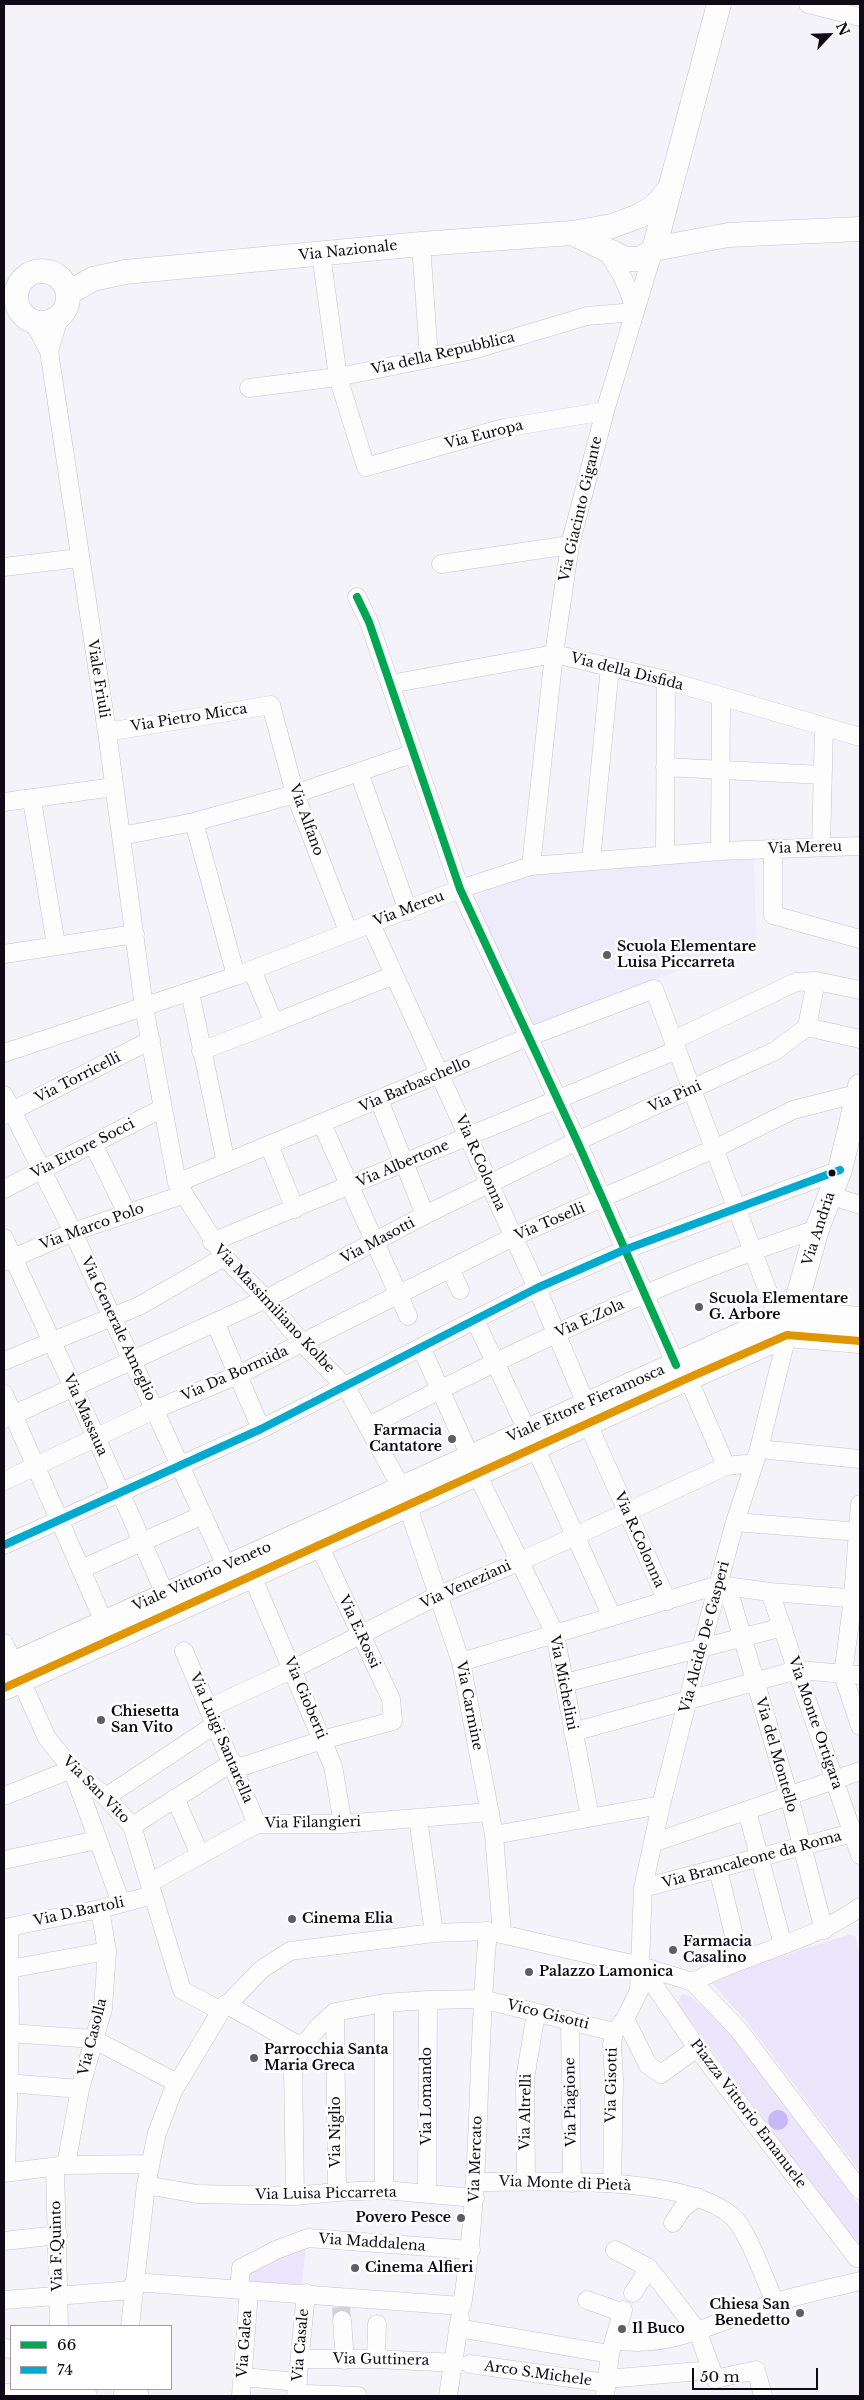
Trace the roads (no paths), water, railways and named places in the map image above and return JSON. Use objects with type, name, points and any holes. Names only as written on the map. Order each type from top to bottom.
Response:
[{"type":"main road","points":[[719,4],[654,249],[728,235],[860,229]]},
{"type":"main road","points":[[607,236],[655,206],[670,189]]},
{"type":"main road","name":"Via Nazionale","points":[[4,276],[38,273],[125,272],[421,244],[572,233],[607,236],[635,232],[654,249]]},
{"type":"main road","name":"Via Nazionale","points":[[64,304],[93,279],[125,272]]},
{"type":"main road","points":[[38,273],[60,279],[64,304],[46,322],[33,321],[25,316],[10,299],[18,287],[38,273]]},
{"type":"main road","name":"Via Andria","points":[[786,1322],[829,1195],[853,1146],[860,1090]]},
{"type":"main road","name":"Viale Ettore Fieramosca","points":[[404,1497],[786,1322],[860,1319]]},
{"type":"main road","name":"Viale Ettore Fieramosca","points":[[786,1322],[860,1341]]},
{"type":"main road","name":"Viale Vittorio Veneto","points":[[9,1668],[252,1576],[319,1545],[404,1497]]},
{"type":"main road","name":"Viale Vittorio Veneto","points":[[9,1668],[226,1566],[404,1497]]},
{"type":"street","points":[[808,4],[860,17]]},
{"type":"street","points":[[607,236],[636,312]]},
{"type":"street","points":[[421,244],[429,358]]},
{"type":"street","name":"Via Giacinto Gigante","points":[[531,866],[554,654],[570,545],[605,411],[654,249]]},
{"type":"street","points":[[321,254],[338,377]]},
{"type":"street","name":"Viale Friuli","points":[[64,304],[52,335],[49,351],[114,787],[144,1006]]},
{"type":"street","name":"Via della Repubblica","points":[[249,388],[338,377],[473,350],[587,316],[636,312]]},
{"type":"street","name":"Viale Friuli","points":[[33,321],[49,351]]},
{"type":"street","name":"Via Europa","points":[[338,377],[366,467],[504,428],[605,411]]},
{"type":"street","points":[[441,564],[570,545]]},
{"type":"street","points":[[4,567],[79,558]]},
{"type":"street","points":[[357,597],[369,622],[460,888],[577,1141],[624,1250],[726,1466]]},
{"type":"street","name":"Via della Disfida","points":[[390,684],[554,654],[666,680],[824,728],[860,737]]},
{"type":"street","points":[[591,861],[610,667]]},
{"type":"street","points":[[665,855],[666,680]]},
{"type":"street","points":[[720,851],[721,697]]},
{"type":"street","name":"Via Pietro Micca","points":[[106,732],[271,705]]},
{"type":"street","name":"Via Alfano","points":[[271,705],[295,794],[348,931]]},
{"type":"street","points":[[821,846],[824,728]]},
{"type":"street","points":[[121,836],[194,822],[295,794],[414,753]]},
{"type":"street","points":[[665,767],[822,775]]},
{"type":"street","points":[[359,772],[408,911]]},
{"type":"street","points":[[4,802],[32,800],[114,787]]},
{"type":"street","points":[[32,800],[56,945]]},
{"type":"street","points":[[194,822],[244,973],[274,1023]]},
{"type":"street","name":"Via Mereu","points":[[4,1053],[244,973],[348,931],[408,911],[460,888],[531,866],[720,851],[860,846]]},
{"type":"street","points":[[773,849],[773,915],[860,939]]},
{"type":"street","name":"Via R.Colonna","points":[[371,924],[537,1288],[626,1512],[666,1601]]},
{"type":"street","points":[[4,954],[135,934]]},
{"type":"street","points":[[200,1051],[394,975]]},
{"type":"street","points":[[816,981],[807,1027],[860,1039]]},
{"type":"street","name":"Via Albertone","points":[[212,1242],[557,1101],[675,1045],[796,982],[816,981],[860,990]]},
{"type":"street","name":"Via Barbaschello","points":[[179,1189],[226,1162],[322,1124],[528,1037],[654,989],[675,1045]]},
{"type":"street","points":[[190,992],[200,1051],[226,1162]]},
{"type":"street","name":"Via Massimiliano Kolbe","points":[[144,1006],[152,1040],[161,1109],[179,1189],[212,1242],[224,1257],[266,1298],[303,1344],[346,1387],[369,1426],[404,1497]]},
{"type":"street","name":"Via Pini","points":[[489,1183],[776,1051],[807,1027]]},
{"type":"street","name":"Via Torricelli","points":[[8,1113],[152,1040]]},
{"type":"street","points":[[675,1045],[754,1250],[786,1322]]},
{"type":"street","name":"Via Toselli","points":[[303,1344],[513,1237],[714,1149],[793,1110],[860,1090]]},
{"type":"street","name":"Via Generale Ameglio","points":[[4,1095],[8,1113],[73,1232],[130,1360],[156,1409],[226,1566]]},
{"type":"street","points":[[379,1100],[425,1215]]},
{"type":"street","name":"Via Ettore Socci","points":[[4,1188],[161,1109]]},
{"type":"street","points":[[322,1124],[408,1316]]},
{"type":"street","points":[[93,1144],[127,1213]]},
{"type":"street","points":[[269,1145],[295,1209]]},
{"type":"street","points":[[4,1546],[261,1429],[537,1288],[624,1250],[737,1206],[840,1170]]},
{"type":"street","name":"Via Masotti","points":[[8,1417],[266,1298],[489,1183]]},
{"type":"street","name":"Via Marco Polo","points":[[8,1260],[73,1232],[127,1213],[179,1189]]},
{"type":"street","points":[[829,1195],[860,1205]]},
{"type":"street","name":"Via E.Zola","points":[[369,1426],[495,1363],[645,1294],[754,1250],[817,1229]]},
{"type":"street","name":"Via Massaua","points":[[4,1238],[8,1260],[73,1387],[165,1594]]},
{"type":"street","points":[[4,1360],[139,1306],[224,1257]]},
{"type":"street","points":[[450,1269],[460,1290]]},
{"type":"street","points":[[475,1320],[612,1617]]},
{"type":"street","points":[[214,1322],[261,1429]]},
{"type":"street","name":"Via Alcide De Gasperi","points":[[641,1966],[643,1888],[661,1805],[735,1522],[757,1456],[786,1322]]},
{"type":"street","name":"Via Da Bormida","points":[[4,1481],[156,1409],[238,1375],[303,1344]]},
{"type":"street","name":"Via Michelini","points":[[421,1347],[473,1465],[554,1634],[590,1817]]},
{"type":"street","points":[[4,1394],[8,1417],[35,1466],[104,1622]]},
{"type":"street","name":"Via Veneziani","points":[[209,1708],[293,1669],[439,1595],[519,1562],[726,1466],[757,1456],[860,1459]]},
{"type":"street","name":"Via Carmine","points":[[404,1497],[462,1662],[494,1835],[495,1932]]},
{"type":"street","points":[[860,1504],[856,1598],[843,1675],[860,1726]]},
{"type":"street","points":[[81,1569],[203,1515]]},
{"type":"street","points":[[735,1522],[859,1532]]},
{"type":"street","name":"Via E.Rossi","points":[[319,1545],[391,1699],[394,1721],[322,1740]]},
{"type":"street","name":"Via Gioberti","points":[[252,1576],[333,1766],[343,1824]]},
{"type":"street","points":[[462,1662],[718,1585],[770,1592],[856,1598]]},
{"type":"street","name":"Via del Montello","points":[[718,1585],[732,1602],[743,1637],[824,1930]]},
{"type":"street","name":"Via Monte Ortigara","points":[[770,1592],[835,1781],[856,1832],[860,1855]]},
{"type":"street","points":[[565,1683],[783,1627]]},
{"type":"street","name":"Via Luigi Santarella","points":[[184,1651],[257,1824]]},
{"type":"street","name":"Via San Vito","points":[[9,1668],[47,1738],[72,1770],[106,1796],[132,1826],[182,1990],[224,2007],[302,2047]]},
{"type":"street","points":[[573,1732],[797,1670],[860,1676]]},
{"type":"street","points":[[106,1796],[216,1724]]},
{"type":"street","points":[[132,1826],[175,1798],[234,1766],[322,1740]]},
{"type":"street","points":[[4,1796],[72,1770],[121,1903]]},
{"type":"street","points":[[653,1843],[860,1771]]},
{"type":"street","points":[[175,1798],[200,1855]]},
{"type":"street","points":[[494,1835],[661,1805]]},
{"type":"street","points":[[747,1811],[758,1858],[783,1945]]},
{"type":"street","name":"Via Filangieri","points":[[152,1888],[200,1855],[257,1824],[343,1824],[490,1812]]},
{"type":"street","points":[[418,1818],[434,1933]]},
{"type":"street","name":"Via Brancaleone da Roma","points":[[643,1888],[856,1832]]},
{"type":"street","points":[[4,1860],[97,1840]]},
{"type":"street","points":[[718,1869],[740,1960]]},
{"type":"street","name":"Via D.Bartoli","points":[[6,1928],[121,1903],[152,1888]]},
{"type":"street","name":"Via Casolla","points":[[60,2166],[104,2008],[107,1950],[100,1908]]},
{"type":"street","points":[[693,1982],[740,1960],[824,1930],[860,1910]]},
{"type":"street","points":[[6,1928],[5,2172],[60,2166],[150,2164]]},
{"type":"street","points":[[130,2325],[133,2286],[146,2185],[156,2133],[177,2083],[224,2007],[262,1969],[290,1951],[434,1933],[495,1932],[641,1966],[693,1982],[738,2029],[860,2190]]},
{"type":"street","name":"Via Mercato","points":[[448,2396],[460,2363],[458,2328],[471,2250],[476,2190],[482,1999],[495,1932]]},
{"type":"street","points":[[7,1969],[107,1950]]},
{"type":"street","name":"Via Gisotti","points":[[612,2182],[619,2026],[639,1991],[641,1966]]},
{"type":"street","name":"Piazza Vittorio Emanuele","points":[[641,1966],[696,2048],[857,2258],[860,2258]]},
{"type":"street","name":"Vico Gisotti","points":[[335,2012],[384,2003],[482,1999],[570,2020],[619,2026]]},
{"type":"street","name":"Via Lomando","points":[[427,2193],[428,2000]]},
{"type":"street","points":[[384,2003],[384,2190]]},
{"type":"street","points":[[295,2196],[293,2068],[302,2047],[320,2025],[335,2012]]},
{"type":"street","name":"Via Niglio","points":[[335,2012],[337,2192]]},
{"type":"street","name":"Via Altrelli","points":[[526,2182],[525,2079],[536,2012]]},
{"type":"street","name":"Via Piagione","points":[[570,2020],[572,2183]]},
{"type":"street","points":[[619,2026],[648,2065],[661,2074],[696,2048]]},
{"type":"street","points":[[7,2027],[94,2039],[177,2083]]},
{"type":"street","points":[[6,2076],[80,2089]]},
{"type":"street","name":"Via F.Quinto","points":[[58,2325],[60,2166]]},
{"type":"street","name":"Via Monte di Pietà","points":[[476,2190],[526,2182],[612,2182],[696,2197],[724,2210],[734,2218],[742,2229],[775,2302]]},
{"type":"street","name":"Via Luisa Piccarreta","points":[[146,2185],[198,2194],[295,2196],[384,2190],[427,2193],[476,2190]]},
{"type":"street","points":[[673,2223],[682,2209],[696,2197]]},
{"type":"street","points":[[4,2241],[58,2234]]},
{"type":"street","name":"Via Maddalena","points":[[244,2290],[241,2268],[276,2250],[308,2238],[471,2250]]},
{"type":"street","points":[[615,2250],[649,2268],[697,2330],[713,2374]]},
{"type":"street","points":[[633,2293],[649,2268]]},
{"type":"street","points":[[458,2328],[612,2347],[665,2340],[775,2302],[860,2281]]},
{"type":"street","points":[[4,2300],[59,2297],[133,2286],[306,2293],[342,2308],[379,2312],[462,2306]]},
{"type":"street","name":"Via Galea","points":[[241,2396],[244,2290]]},
{"type":"street","name":"Via Casale","points":[[301,2391],[306,2293]]},
{"type":"street","points":[[586,2300],[622,2311],[612,2347],[606,2386]]},
{"type":"street","points":[[342,2308],[345,2360]]},
{"type":"street","points":[[376,2359],[379,2312]]},
{"type":"street","name":"Via Guttinera","points":[[309,2359],[376,2359],[460,2363]]},
{"type":"street","name":"Arco S.Michele","points":[[460,2363],[606,2386],[756,2370],[763,2396]]},
{"type":"street","points":[[243,2377],[301,2391],[358,2396]]},
{"type":"street","points":[[4,2393],[54,2393],[88,2396]]},
{"type":"tunnel","points":[[341,2307],[342,2320]]},
{"type":"place","name":"Scuola Elementare Luisa Piccarreta","points":[[607,955]]},
{"type":"place","name":"Scuola Elementare G. Arbore","points":[[699,1307]]},
{"type":"place","name":"Farmacia Cantatore","points":[[452,1439]]},
{"type":"place","name":"Chiesetta San Vito","points":[[101,1720]]},
{"type":"place","name":"Cinema Elia","points":[[292,1919]]},
{"type":"place","name":"Farmacia Casalino","points":[[673,1950]]},
{"type":"place","name":"Palazzo Lamonica","points":[[529,1972]]},
{"type":"place","name":"Parrocchia Santa Maria Greca","points":[[254,2058]]},
{"type":"place","name":"Povero Pesce","points":[[461,2218]]},
{"type":"place","name":"Cinema Alfieri","points":[[355,2268]]},
{"type":"place","name":"Chiesa San Benedetto","points":[[800,2313]]},
{"type":"place","name":"Il Buco","points":[[622,2329]]}]
